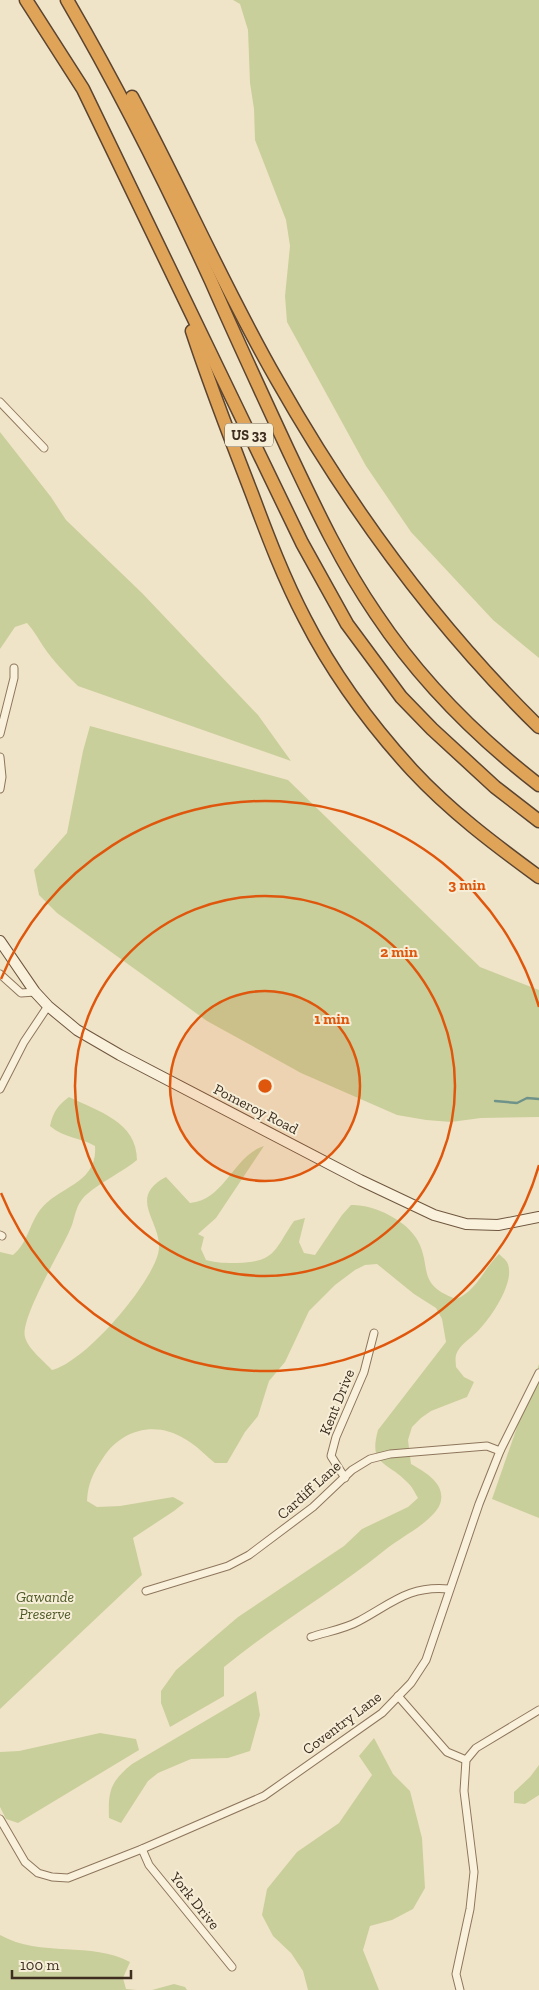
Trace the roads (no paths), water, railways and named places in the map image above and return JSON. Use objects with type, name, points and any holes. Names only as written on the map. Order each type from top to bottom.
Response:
[{"type":"highway","name":"US 33","points":[[26,0],[83,89],[302,543],[347,624],[401,697],[432,729],[495,787],[539,821]]},
{"type":"highway","name":"US 33","points":[[67,0],[125,102],[304,485],[357,586],[399,647],[440,694],[491,745],[539,785]]},
{"type":"highway","points":[[67,0],[98,38],[124,82],[248,327],[324,460],[366,524],[417,591],[508,697],[539,727]]},
{"type":"highway","points":[[172,274],[213,394],[280,568],[305,620],[329,662],[357,704],[413,771],[467,823],[539,877]]},
{"type":"street","points":[[0,402],[44,448]]},
{"type":"street","points":[[0,734],[14,678],[14,668]]},
{"type":"street","points":[[0,757],[2,777],[0,789]]},
{"type":"street","name":"Pomeroy Road","points":[[0,941],[35,992],[48,1006],[96,1042],[417,1208],[444,1219],[481,1226],[512,1224],[539,1217]]},
{"type":"street","points":[[0,974],[21,993],[35,992]]},
{"type":"street","points":[[0,1089],[24,1042],[48,1006]]},
{"type":"street","name":"Kent Drive","points":[[345,1478],[331,1456],[336,1437],[364,1372],[374,1333]]},
{"type":"street","name":"Coventry Lane","points":[[0,1819],[25,1862],[38,1873],[52,1877],[68,1878],[142,1849],[264,1796],[382,1713],[411,1684],[426,1660],[449,1589],[500,1451],[539,1373]]},
{"type":"street","name":"Cardiff Lane","points":[[146,1591],[228,1566],[249,1555],[284,1531],[352,1470],[370,1459],[390,1454],[487,1446],[500,1451]]},
{"type":"street","points":[[311,1637],[358,1622],[410,1592],[434,1588],[449,1589]]},
{"type":"street","points":[[398,1696],[447,1752],[466,1760]]},
{"type":"street","points":[[460,1990],[456,1974],[470,1909],[474,1872],[464,1791],[466,1760],[476,1748],[539,1710]]},
{"type":"street","name":"York Drive","points":[[142,1849],[149,1865],[232,1967]]},
{"type":"waterway","points":[[495,1101],[517,1103],[527,1098],[539,1099]]},
{"type":"park label","name":"Gawande Preserve","points":[[45,1606]]}]
